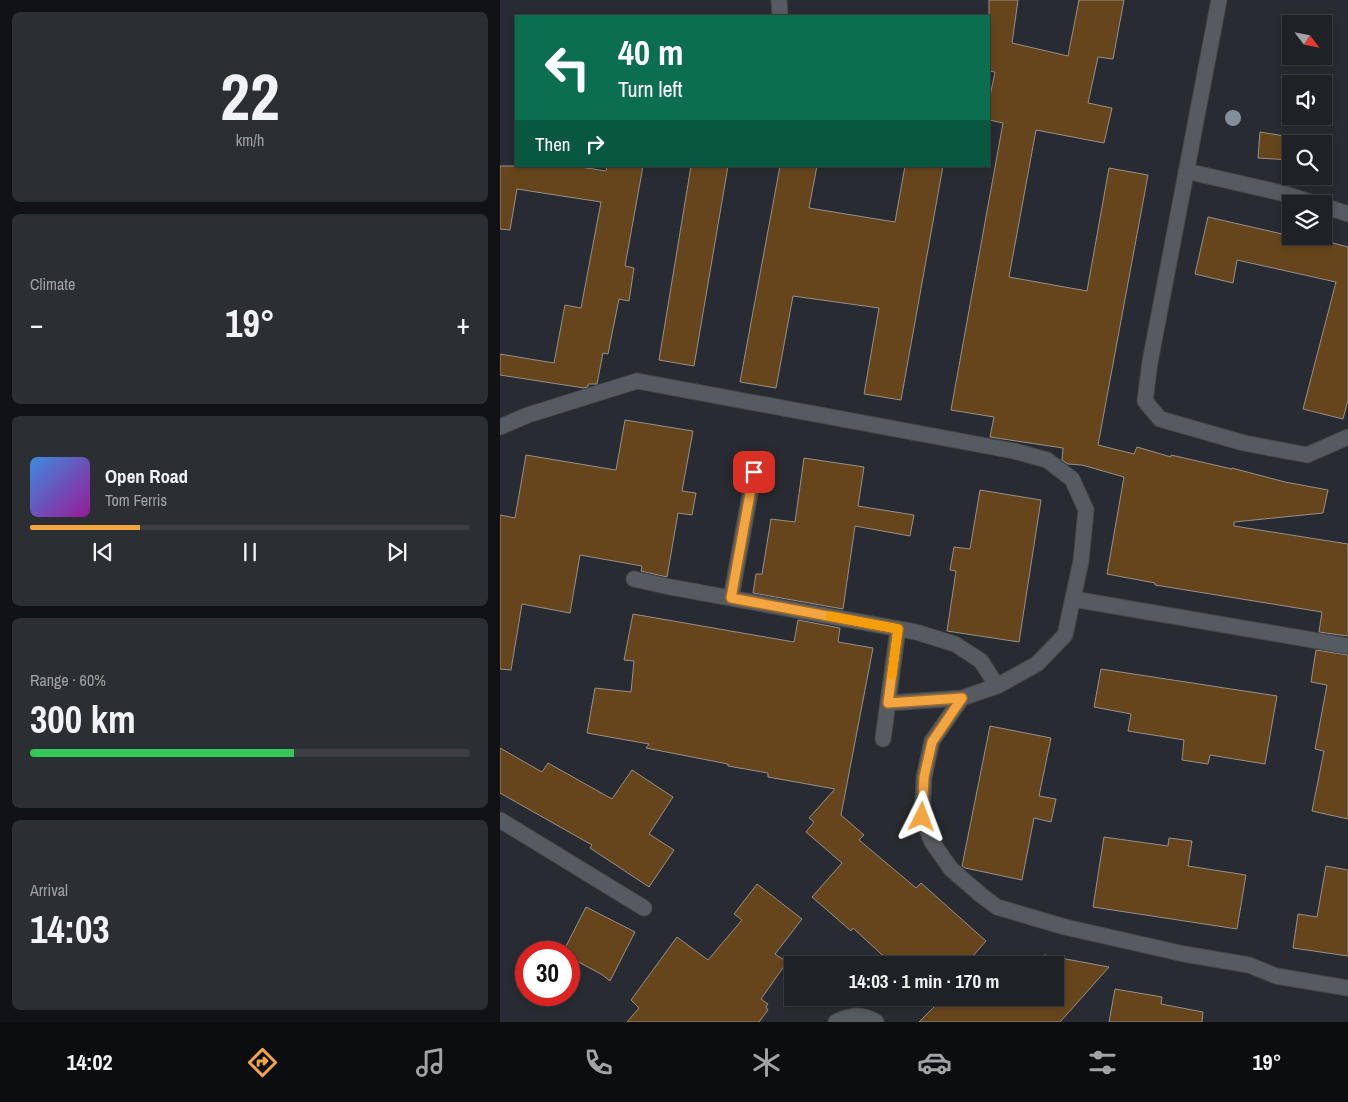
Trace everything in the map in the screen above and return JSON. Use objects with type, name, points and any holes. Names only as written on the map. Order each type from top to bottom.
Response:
[{"type":"street","points":[[779,0],[780,15]]},
{"type":"street","points":[[1219,0],[1150,362],[1145,401],[1160,418],[1244,443],[1307,455],[1348,437]]},
{"type":"street","points":[[1186,171],[1289,195]]},
{"type":"street","points":[[1332,209],[1348,214]]},
{"type":"street","points":[[500,427],[528,415],[637,381],[1014,451],[1047,460],[1072,479],[1086,510],[1081,561],[1065,635],[1037,664],[997,686],[962,698],[888,703]]},
{"type":"street","points":[[731,598],[754,472]]},
{"type":"street","points":[[634,579],[916,632],[955,644],[980,661],[997,686]]},
{"type":"street","points":[[1073,599],[1348,646]]},
{"type":"street","points":[[883,739],[898,629]]},
{"type":"street","points":[[962,698],[932,742],[924,777],[922,817],[932,842],[951,869],[981,895],[997,907],[1065,927],[1184,954],[1249,965],[1276,976],[1348,988]]},
{"type":"street","points":[[500,820],[644,908]]},
{"type":"street","points":[[836,1022],[850,1015],[868,1017],[876,1022]]},
{"type":"building","points":[[989,0],[1018,0],[1012,43],[1068,56],[1079,0],[1124,0],[1113,59],[1098,57],[1088,103],[1112,108],[1104,143],[1036,130],[1009,277],[1087,291],[1109,168],[1148,175],[1098,445],[1134,454],[1137,447],[1171,457],[1171,455],[1285,482],[1328,490],[1323,513],[1234,522],[1234,526],[1348,544],[1348,636],[1319,632],[1322,612],[1155,585],[1155,583],[1107,574],[1124,477],[1082,465],[1068,464],[1062,460],[1063,448],[990,437],[994,417],[951,410],[1003,123],[990,120],[990,96],[995,72],[990,71]]},
{"type":"building","points":[[1260,132],[1282,136],[1282,159],[1258,158]]},
{"type":"building","points":[[500,166],[580,167],[606,171],[607,167],[643,167],[625,266],[634,268],[629,301],[619,299],[608,354],[603,353],[597,384],[588,384],[588,387],[584,388],[500,375],[500,354],[554,363],[565,305],[581,308],[601,202],[517,189],[510,230],[500,229]]},
{"type":"building","points":[[691,167],[728,167],[694,366],[659,360]]},
{"type":"building","points":[[780,167],[817,167],[809,208],[895,222],[905,167],[943,167],[901,400],[864,394],[879,308],[793,296],[776,388],[740,382]]},
{"type":"building","points":[[1208,217],[1282,234],[1282,245],[1332,245],[1332,243],[1348,247],[1348,400],[1343,419],[1303,409],[1336,282],[1237,260],[1233,283],[1195,274]]},
{"type":"building","points":[[625,420],[693,431],[682,491],[696,493],[692,515],[678,513],[667,577],[641,571],[642,566],[580,555],[570,613],[522,604],[511,670],[500,669],[500,515],[515,518],[526,455],[616,470]]},
{"type":"building","points":[[804,458],[864,467],[858,506],[914,515],[910,536],[855,526],[843,609],[753,593],[756,574],[762,574],[771,519],[795,522]]},
{"type":"building","points":[[980,490],[1041,500],[1019,642],[947,631],[956,571],[950,570],[954,547],[970,549]]},
{"type":"building","points":[[633,614],[794,642],[798,620],[840,628],[838,642],[873,648],[841,815],[864,835],[859,840],[916,888],[921,883],[986,941],[973,956],[883,956],[853,928],[851,931],[812,897],[842,863],[806,832],[814,822],[809,818],[835,789],[768,777],[768,773],[646,748],[649,744],[587,733],[595,688],[631,692],[634,661],[624,660]]},
{"type":"building","points":[[1316,650],[1348,655],[1348,819],[1312,811],[1324,751],[1315,749],[1327,685],[1311,682]]},
{"type":"building","points":[[1101,669],[1277,696],[1265,764],[1210,755],[1208,764],[1182,760],[1184,740],[1128,731],[1131,714],[1094,707]]},
{"type":"building","points":[[990,726],[1051,738],[1039,796],[1056,799],[1051,822],[1034,818],[1022,880],[962,866]]},
{"type":"building","points":[[500,748],[542,772],[548,763],[612,799],[632,770],[673,797],[649,834],[674,850],[649,887],[590,848],[592,845],[500,793]]},
{"type":"building","points":[[1104,837],[1168,846],[1169,838],[1192,841],[1188,866],[1246,875],[1237,929],[1093,907]]},
{"type":"building","points":[[1326,866],[1348,870],[1348,956],[1293,948],[1298,914],[1317,917]]},
{"type":"building","points":[[757,884],[802,919],[775,954],[784,960],[784,966],[761,999],[768,1004],[766,1007],[768,1010],[759,1022],[627,1022],[639,1008],[631,1000],[677,937],[708,960],[742,920],[734,914]]},
{"type":"building","points":[[586,907],[635,932],[610,981],[580,963],[580,941],[569,941]]},
{"type":"building","points":[[1064,959],[1109,967],[1060,1022],[919,1022],[935,1006],[1064,1006]]},
{"type":"building","points":[[1115,989],[1162,997],[1161,1004],[1203,1012],[1202,1022],[1109,1022]]},
{"type":"slow traffic","points":[[830,616],[898,629],[892,675]]},
{"type":"route","points":[[754,472],[731,598],[898,629],[888,703],[962,698],[932,742],[924,777],[922,817]]}]
